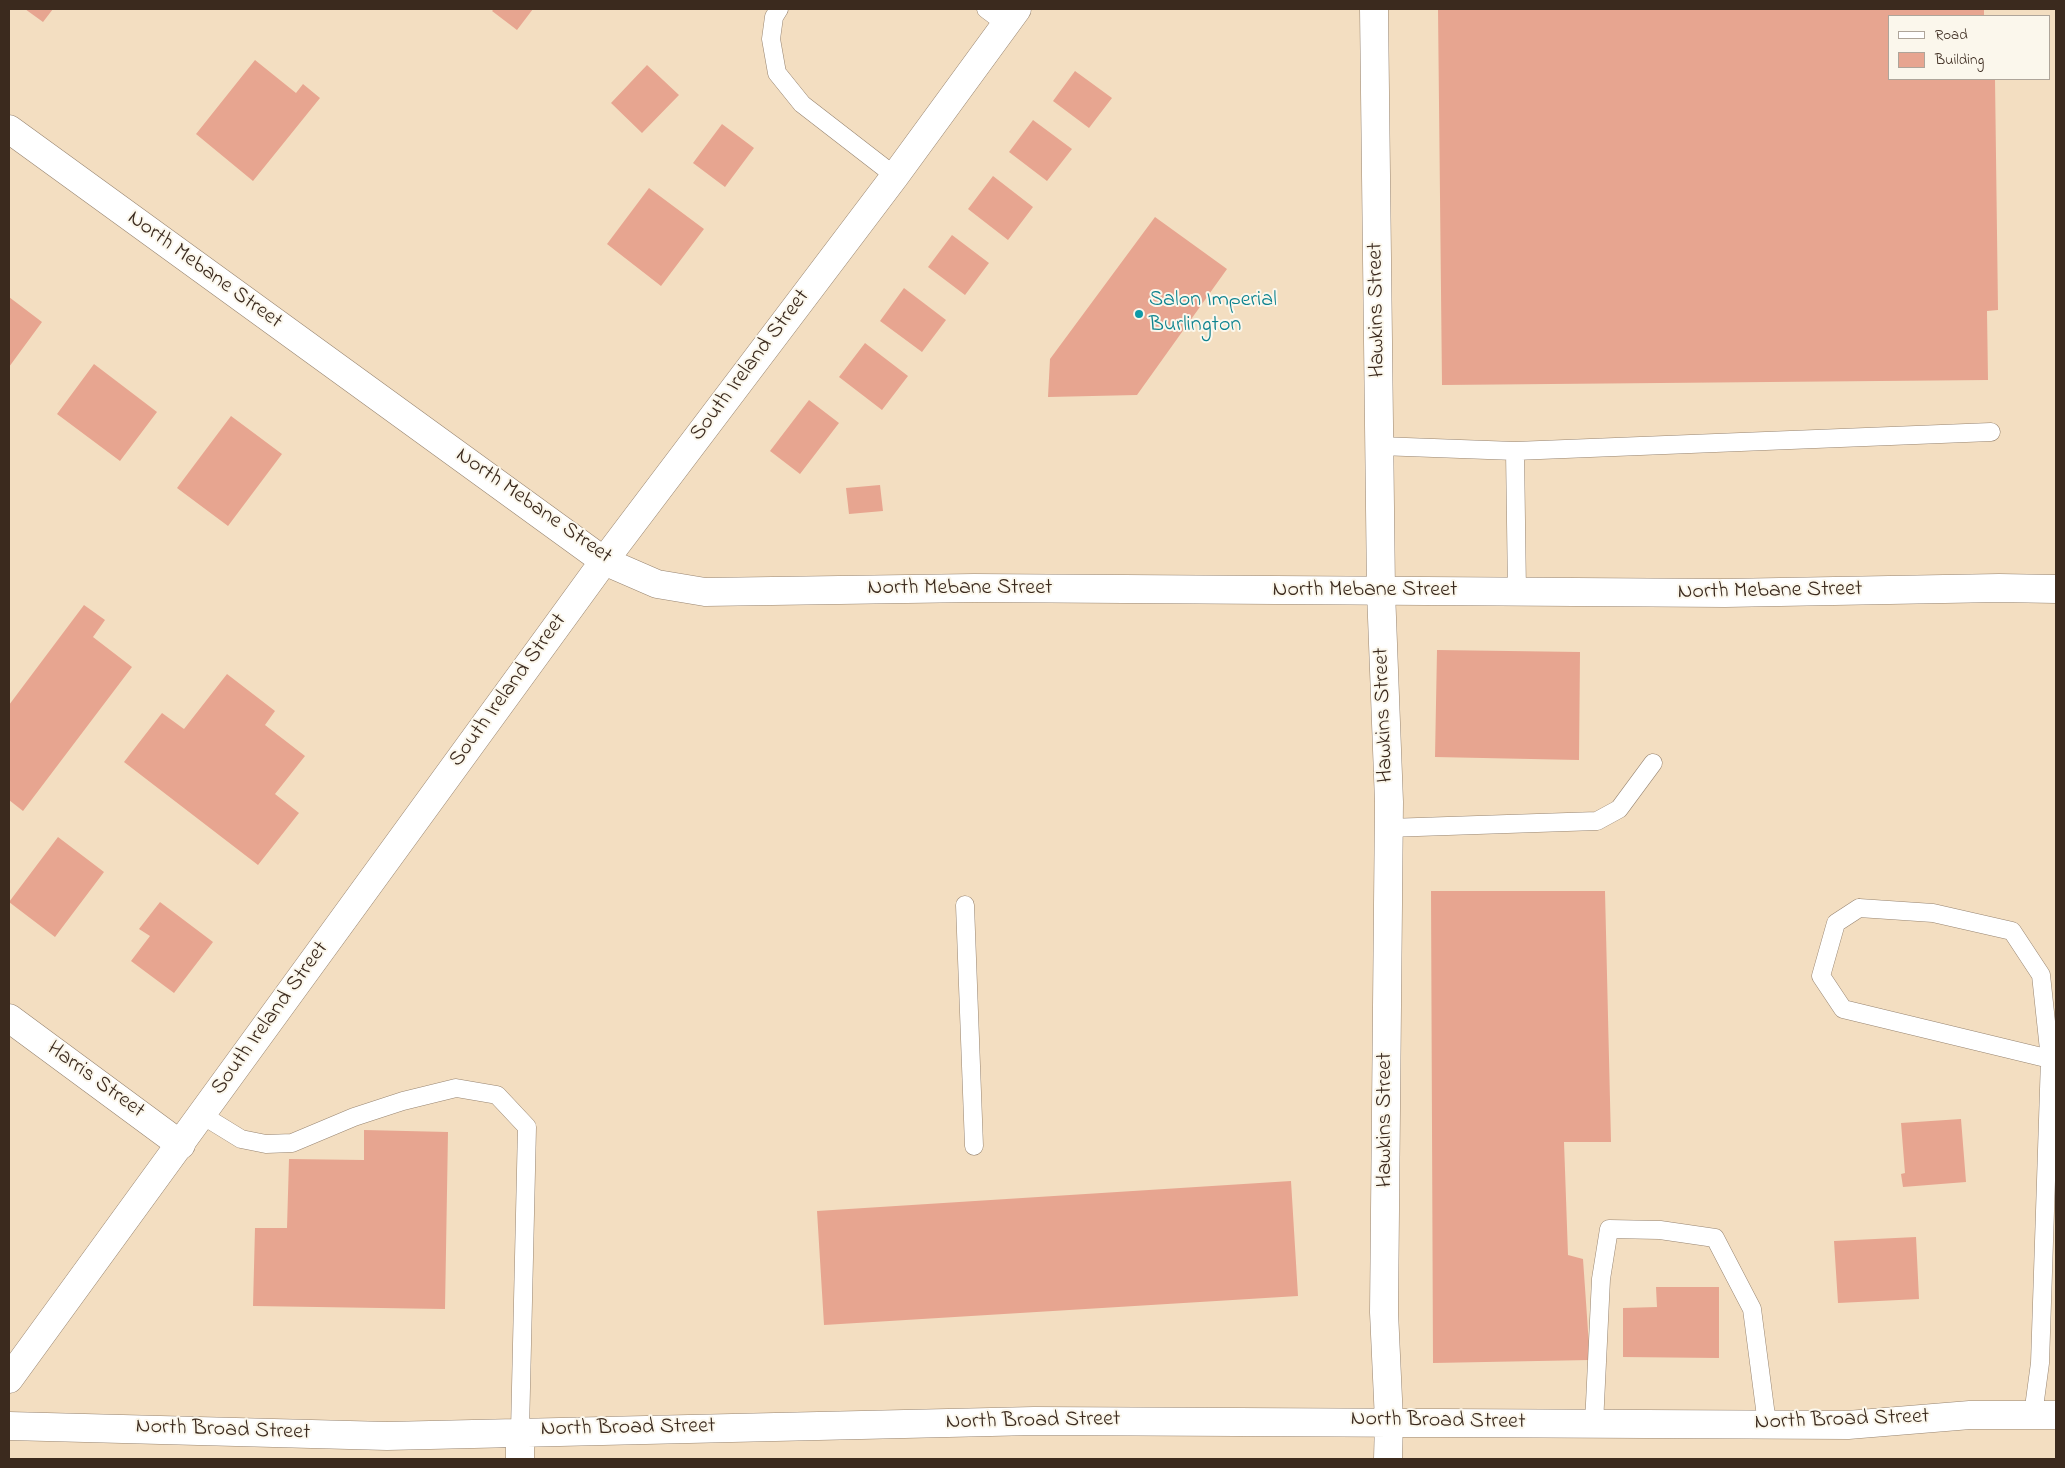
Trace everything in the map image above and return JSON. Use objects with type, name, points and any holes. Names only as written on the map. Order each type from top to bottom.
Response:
[{"type":"street","name":"Hawkins Street","points":[[1374,9],[1381,591],[1388,828],[1384,1312],[1389,1421],[1388,1459]]},
{"type":"street","name":"South Ireland Street","points":[[9,1379],[604,561],[895,176],[1003,14]]},
{"type":"street","name":"North Mebane Street","points":[[9,129],[604,561],[657,584],[705,592],[974,588],[1726,593],[1999,588],[2056,589]]},
{"type":"street","name":"Harris Street","points":[[9,1018],[180,1145]]},
{"type":"street","name":"North Broad Street","points":[[9,1426],[387,1436],[520,1431],[1034,1420],[1848,1425],[1970,1415],[2045,1415]]},
{"type":"street","points":[[520,1431],[520,1459]]},
{"type":"lane","points":[[779,9],[774,17],[771,39],[777,73],[802,104],[895,176]]},
{"type":"lane","points":[[1380,446],[1515,451],[1991,432]]},
{"type":"lane","points":[[1515,451],[1518,592]]},
{"type":"lane","points":[[1388,828],[1597,821],[1618,809],[1653,764]]},
{"type":"lane","points":[[965,905],[974,1146]]},
{"type":"lane","points":[[2045,1415],[2040,1364],[2050,1059],[2041,975],[2012,931],[1933,913],[1859,908],[1836,923],[1821,976],[1843,1010],[2050,1059]]},
{"type":"lane","points":[[202,1115],[241,1139],[266,1144],[284,1143],[292,1142],[354,1116],[456,1088],[497,1096],[527,1127],[520,1431]]},
{"type":"lane","points":[[1594,1424],[1601,1279],[1610,1229],[1660,1230],[1715,1238],[1752,1310],[1767,1424]]},
{"type":"building","points":[[25,9],[53,9],[43,22]]},
{"type":"building","points":[[494,9],[533,9],[517,30],[492,11]]},
{"type":"building","points":[[1438,9],[1984,9],[1984,15],[1888,15],[1888,80],[1995,80],[1998,310],[1987,311],[1988,380],[1442,385]]},
{"type":"building","points":[[255,60],[296,93],[303,84],[320,98],[253,181],[196,134]]},
{"type":"building","points":[[647,65],[679,95],[642,133],[611,103]]},
{"type":"building","points":[[1075,71],[1112,98],[1089,128],[1053,101]]},
{"type":"building","points":[[1033,120],[1072,149],[1047,181],[1009,152]]},
{"type":"building","points":[[722,124],[754,148],[725,187],[693,163]]},
{"type":"building","points":[[993,176],[1033,207],[1008,240],[968,209]]},
{"type":"building","points":[[649,188],[704,229],[661,286],[607,244]]},
{"type":"building","name":"Salon Imperial Burlington","points":[[1155,217],[1227,269],[1137,395],[1048,397],[1050,359]]},
{"type":"building","points":[[952,235],[989,263],[965,295],[928,267]]},
{"type":"building","points":[[904,288],[946,320],[922,352],[880,321]]},
{"type":"building","points":[[9,297],[42,322],[9,367]]},
{"type":"building","points":[[865,343],[908,376],[882,410],[839,377]]},
{"type":"building","points":[[94,364],[157,412],[120,461],[57,414]]},
{"type":"building","points":[[809,400],[839,423],[800,474],[770,451]]},
{"type":"building","points":[[231,416],[282,454],[228,526],[177,488]]},
{"type":"building","points":[[880,485],[883,511],[849,514],[846,488]]},
{"type":"building","points":[[84,605],[105,620],[93,637],[132,667],[23,811],[9,800],[9,705]]},
{"type":"building","points":[[1437,650],[1580,652],[1579,760],[1435,757]]},
{"type":"building","points":[[227,674],[275,711],[265,725],[305,756],[275,794],[299,813],[258,865],[124,762],[162,713],[184,729]]},
{"type":"building","points":[[58,837],[104,872],[55,937],[9,902]]},
{"type":"building","points":[[1431,891],[1605,891],[1611,1142],[1564,1142],[1568,1255],[1583,1259],[1590,1360],[1433,1363]]},
{"type":"building","points":[[160,902],[213,942],[174,993],[131,961],[150,936],[139,929]]},
{"type":"building","points":[[1961,1119],[1966,1182],[1903,1187],[1901,1174],[1905,1173],[1901,1123]]},
{"type":"building","points":[[364,1130],[448,1132],[445,1309],[253,1306],[255,1228],[287,1228],[289,1159],[364,1160]]},
{"type":"building","points":[[1291,1181],[1298,1296],[824,1325],[817,1211]]},
{"type":"building","points":[[1916,1237],[1919,1299],[1838,1303],[1834,1241]]},
{"type":"building","points":[[1656,1287],[1719,1287],[1719,1358],[1623,1357],[1623,1308],[1657,1307]]},
{"type":"place","name":"Salon Imperial Burlington","points":[[1139,314]]}]
